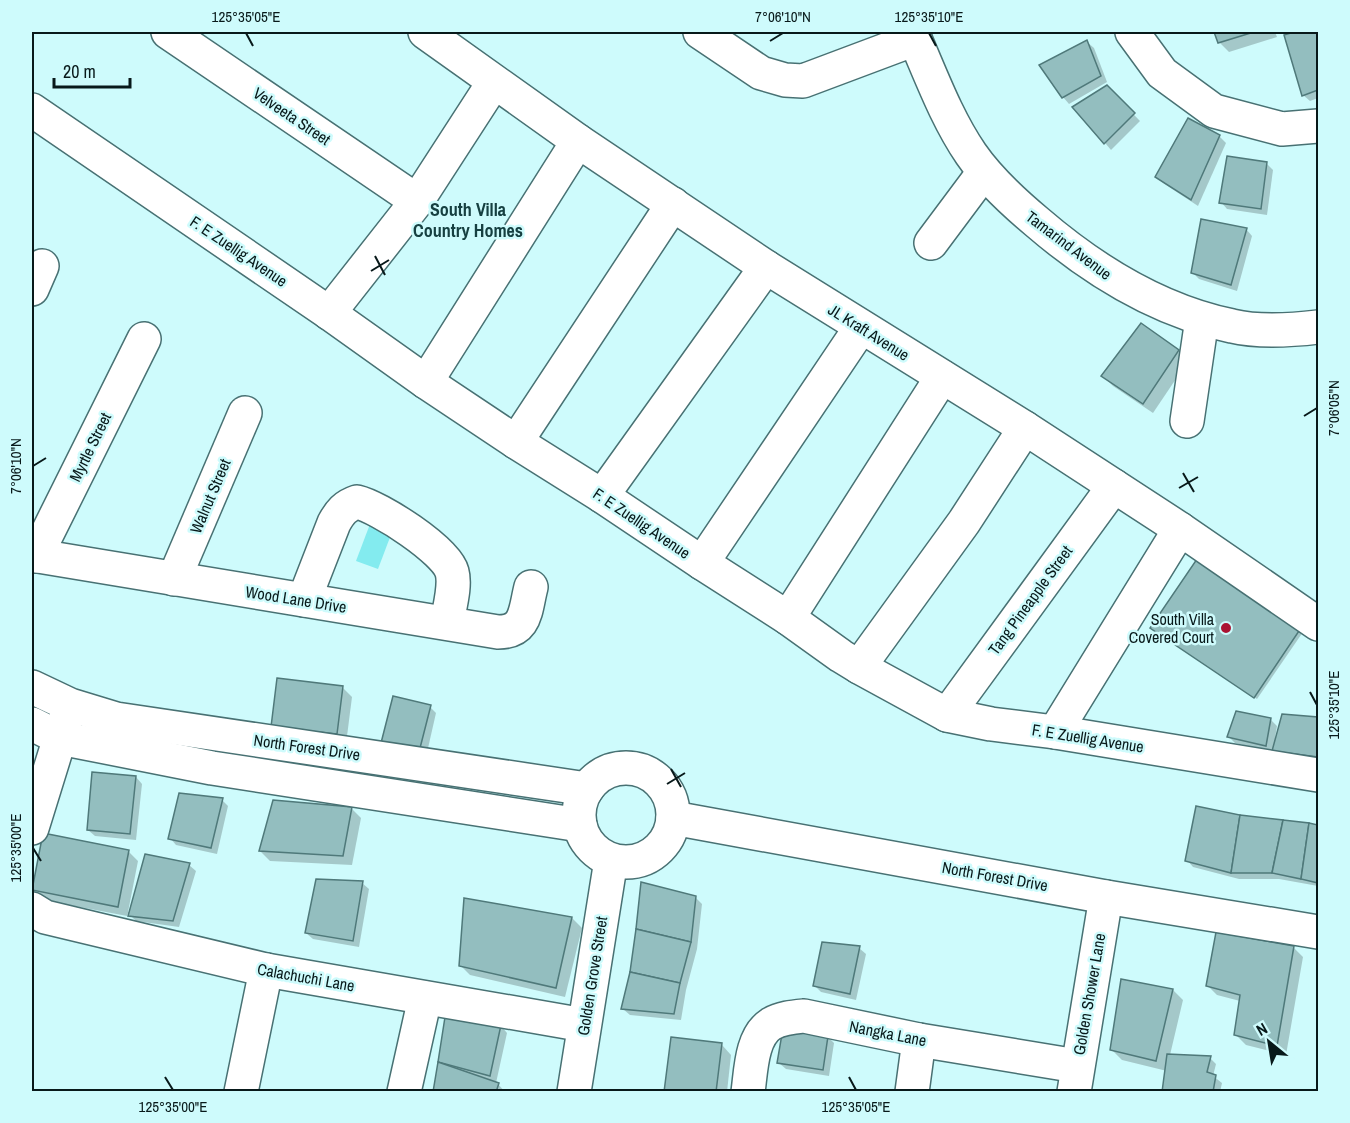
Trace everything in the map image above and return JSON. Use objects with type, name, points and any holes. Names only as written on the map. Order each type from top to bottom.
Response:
[{"type":"street","name":"Velveeta Street","points":[[168,32],[417,201]]},
{"type":"street","name":"JL Kraft Avenue","points":[[424,32],[578,141],[766,267],[1025,428],[1180,529],[1318,624]]},
{"type":"street","points":[[700,32],[761,73],[785,80],[803,81],[914,35]]},
{"type":"street","points":[[1132,32],[1162,73],[1214,111],[1282,129],[1318,126]]},
{"type":"street","name":"Tamarind Avenue","points":[[914,35],[957,131],[970,153],[984,172],[1026,213],[1070,249],[1122,284],[1166,306],[1202,319],[1235,327],[1276,330],[1318,327]]},
{"type":"street","points":[[330,313],[417,201],[494,82]]},
{"type":"street","name":"F. E Zuellig Avenue","points":[[32,110],[516,442],[788,618],[859,667],[947,715],[991,724],[1055,732],[1318,775]]},
{"type":"street","points":[[426,382],[578,141]]},
{"type":"street","points":[[931,243],[984,172]]},
{"type":"street","points":[[516,442],[673,204]]},
{"type":"street","points":[[602,496],[766,267]]},
{"type":"street","points":[[1187,421],[1202,319]]},
{"type":"street","points":[[702,564],[861,327]]},
{"type":"street","name":"Myrtle Street","points":[[34,556],[144,339]]},
{"type":"street","points":[[788,618],[942,377]]},
{"type":"street","name":"Walnut Street","points":[[174,579],[245,413]]},
{"type":"street","points":[[859,667],[964,522],[1025,428]]},
{"type":"street","name":"Tang Pineapple Street","points":[[947,715],[1114,486]]},
{"type":"street","points":[[303,600],[334,523],[344,508],[357,502],[376,509],[442,555],[452,571],[453,581],[447,623]]},
{"type":"street","points":[[1055,732],[1180,529]]},
{"type":"street","name":"Wood Lane Drive","points":[[34,556],[498,632],[507,632],[519,626],[531,587]]},
{"type":"street","name":"North Forest Drive","points":[[32,687],[70,705],[116,719],[587,789]]},
{"type":"street","points":[[32,828],[46,731],[70,705]]},
{"type":"street","name":"North Forest Drive","points":[[46,731],[212,768],[580,825]]},
{"type":"street","points":[[631,768],[658,781],[665,789],[673,818],[667,838],[652,854],[632,862],[621,862],[602,856],[587,843],[582,834],[579,812],[581,800],[594,781],[611,771],[631,768]]},
{"type":"street","name":"North Forest Drive","points":[[673,818],[1106,897],[1318,932]]},
{"type":"street","name":"Golden Grove Street","points":[[574,1092],[610,860]]},
{"type":"street","name":"Golden Shower Lane","points":[[1075,1079],[1106,897]]},
{"type":"street","name":"Calachuchi Lane","points":[[32,909],[45,917],[266,970],[584,1025]]},
{"type":"street","points":[[242,1092],[266,970]]},
{"type":"street","points":[[404,1092],[425,998]]},
{"type":"street","name":"Nangka Lane","points":[[748,1092],[754,1052],[760,1037],[770,1025],[786,1018],[804,1016],[919,1040],[1075,1079]]},
{"type":"street","points":[[912,1092],[919,1040]]},
{"type":"shaded area","points":[[370,524],[392,532],[378,569],[356,561]]},
{"type":"building","points":[[1214,32],[1254,32],[1218,43]]},
{"type":"building","points":[[1294,32],[1318,32],[1318,90],[1302,96],[1284,35]]},
{"type":"building","points":[[1087,40],[1101,76],[1062,98],[1039,65]]},
{"type":"building","points":[[1107,85],[1135,113],[1104,144],[1072,107]]},
{"type":"building","points":[[1188,118],[1220,135],[1191,200],[1155,177]]},
{"type":"building","points":[[1227,156],[1267,162],[1261,209],[1219,203]]},
{"type":"building","points":[[1201,219],[1247,228],[1231,285],[1191,273]]},
{"type":"building","points":[[1141,323],[1179,350],[1143,404],[1101,376]]},
{"type":"building","name":"South Villa Covered Court","points":[[1197,559],[1301,628],[1254,698],[1150,628]]},
{"type":"building","points":[[277,678],[343,686],[337,734],[271,727]]},
{"type":"building","points":[[393,696],[431,705],[419,752],[381,743]]},
{"type":"building","points":[[1236,711],[1271,718],[1266,746],[1227,737]]},
{"type":"building","points":[[1282,714],[1318,717],[1318,757],[1272,751]]},
{"type":"building","points":[[92,772],[136,776],[130,834],[87,830]]},
{"type":"building","points":[[179,793],[223,798],[211,848],[168,839]]},
{"type":"building","points":[[273,800],[352,807],[343,856],[259,851]]},
{"type":"building","points":[[1196,806],[1240,815],[1231,873],[1185,861]]},
{"type":"building","points":[[1240,815],[1283,820],[1272,873],[1231,873]]},
{"type":"building","points":[[1283,820],[1309,823],[1301,879],[1272,873]]},
{"type":"building","points":[[1309,823],[1318,825],[1318,883],[1301,879]]},
{"type":"building","points":[[43,833],[129,850],[118,907],[32,890]]},
{"type":"building","points":[[145,854],[190,863],[173,921],[128,916]]},
{"type":"building","points":[[316,879],[363,881],[353,941],[305,933]]},
{"type":"building","points":[[641,882],[696,896],[691,942],[636,929]]},
{"type":"building","points":[[464,898],[572,917],[556,988],[459,966]]},
{"type":"building","points":[[636,929],[691,942],[680,983],[630,972]]},
{"type":"building","points":[[1216,932],[1294,946],[1277,1046],[1234,1035],[1240,995],[1206,986]]},
{"type":"building","points":[[822,942],[860,946],[850,994],[813,986]]},
{"type":"building","points":[[630,972],[680,983],[674,1014],[621,1009]]},
{"type":"building","points":[[1121,979],[1173,989],[1156,1061],[1110,1050]]},
{"type":"building","points":[[445,1017],[501,1025],[490,1076],[438,1062]]},
{"type":"building","points":[[783,1028],[828,1036],[823,1070],[777,1063]]},
{"type":"building","points":[[671,1037],[722,1043],[716,1092],[664,1092]]},
{"type":"building","points":[[1167,1054],[1211,1056],[1207,1072],[1216,1075],[1213,1092],[1162,1092]]},
{"type":"building","points":[[438,1062],[499,1083],[496,1092],[433,1092]]},
{"type":"place","name":"South Villa Covered Court","points":[[1226,628]]},
{"type":"district","name":"South Villa Country Homes","points":[[468,219]]}]
